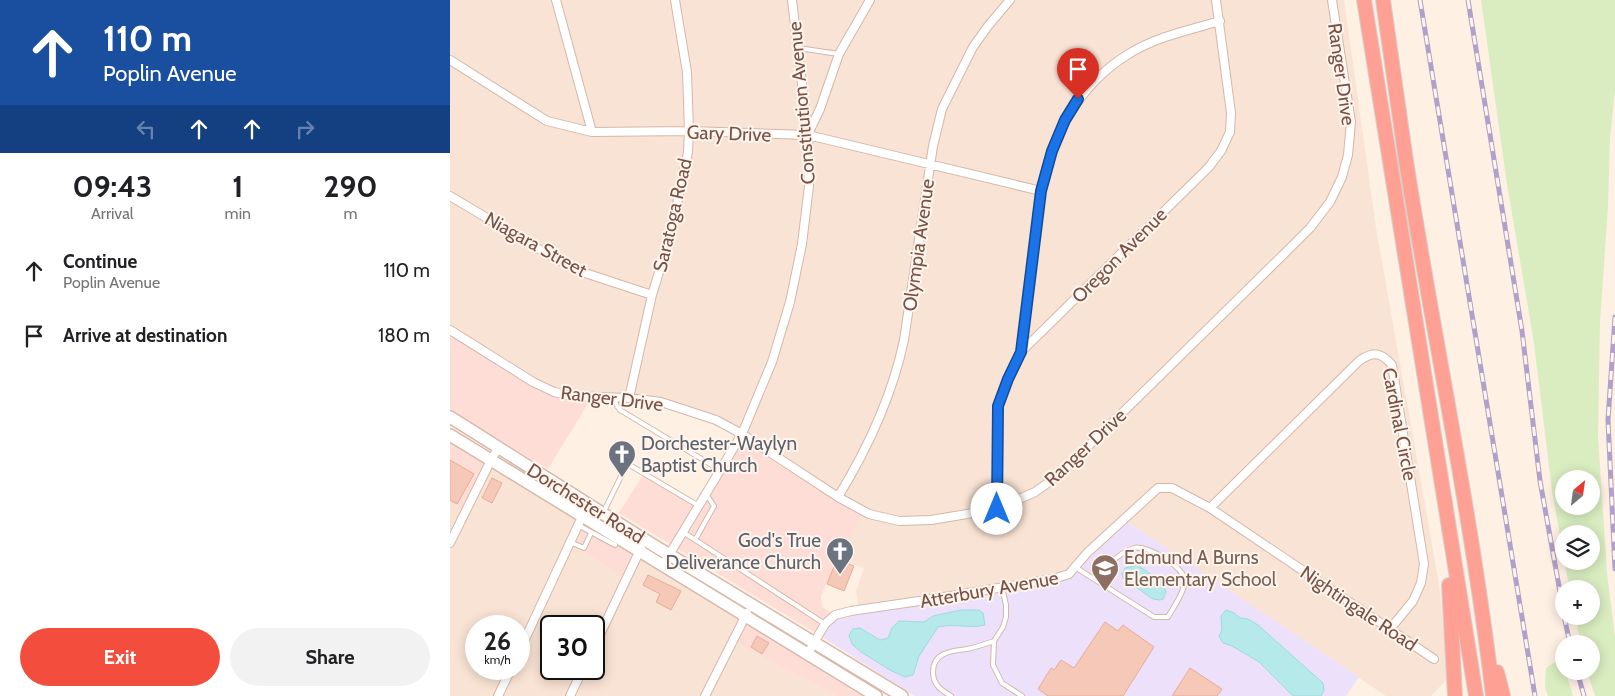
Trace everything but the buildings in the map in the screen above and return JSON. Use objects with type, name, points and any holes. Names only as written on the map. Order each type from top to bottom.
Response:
[{"type":"highway","points":[[1364,0],[1476,696]]},
{"type":"highway","points":[[1383,0],[1406,162],[1484,618],[1492,696]]},
{"type":"highway","points":[[1439,469],[1452,625],[1455,696]]},
{"type":"highway","points":[[1484,618],[1503,696]]},
{"type":"main road","name":"Dorchester Road","points":[[450,418],[603,513],[663,565],[814,642],[902,696]]},
{"type":"main road","name":"Dorchester Road","points":[[450,435],[491,460],[580,520],[670,554],[808,653],[875,696]]},
{"type":"street","points":[[556,0],[592,132]]},
{"type":"street","name":"Saratoga Road","points":[[629,398],[652,295],[670,234],[688,152],[687,72],[675,0]]},
{"type":"street","name":"Constitution Avenue","points":[[663,565],[742,434],[772,362],[792,293],[802,244],[809,186],[808,135],[792,0]]},
{"type":"street","points":[[808,135],[820,109],[839,54],[870,0]]},
{"type":"street","name":"Olympia Avenue","points":[[838,497],[860,460],[880,419],[900,361],[937,127],[952,87],[972,47],[1010,0]]},
{"type":"street","name":"Oregon Avenue","points":[[997,509],[998,406],[1021,352],[1209,167],[1221,151],[1230,132],[1232,113],[1216,0]]},
{"type":"street","name":"Ranger Drive","points":[[450,330],[534,382],[554,392],[571,396],[629,398],[661,402],[716,420],[742,434],[838,497],[869,514],[899,520],[931,520],[997,509],[1035,492],[1060,475],[1283,255],[1323,213],[1342,178],[1348,155],[1352,122],[1332,0]]},
{"type":"street","points":[[1021,352],[1041,191],[1052,151],[1065,120],[1078,99],[1098,76],[1127,55],[1156,40],[1220,21]]},
{"type":"street","name":"Gary Drive","points":[[450,60],[547,122],[592,132],[689,131],[808,135],[1041,191]]},
{"type":"street","name":"Niagara Street","points":[[450,196],[579,271],[652,295]]},
{"type":"street","name":"Cardinal Circle","points":[[1210,508],[1359,361],[1368,355],[1379,354],[1387,358],[1392,366],[1424,564],[1421,583],[1413,601],[1390,629]]},
{"type":"street","points":[[450,543],[499,447]]},
{"type":"street","name":"Atterbury Avenue","points":[[808,653],[825,624],[835,615],[1002,588],[1053,579],[1069,574],[1087,553],[1158,488],[1172,488],[1183,494]]},
{"type":"street","name":"Nightingale Road","points":[[1183,494],[1210,508],[1434,659]]},
{"type":"street","points":[[530,628],[588,504]]},
{"type":"street","points":[[605,624],[642,545]]},
{"type":"street","points":[[705,696],[749,610]]},
{"type":"street","points":[[498,696],[506,680]]},
{"type":"street","points":[[570,696],[578,680]]},
{"type":"street","points":[[875,696],[882,683]]},
{"type":"lane","points":[[798,48],[839,54]]},
{"type":"lane","points":[[613,398],[620,410],[720,470]]},
{"type":"lane","points":[[603,513],[632,454]]},
{"type":"lane","points":[[628,464],[699,506]]},
{"type":"lane","points":[[695,540],[714,506],[706,494]]},
{"type":"lane","points":[[580,520],[591,532],[615,545]]},
{"type":"lane","points":[[570,542],[584,548],[591,532]]},
{"type":"lane","points":[[683,532],[825,624]]},
{"type":"lane","points":[[1075,567],[1154,617],[1168,617],[1179,600],[1185,580],[1182,571],[1144,547],[1134,548],[1116,558],[1094,579]]},
{"type":"lane","points":[[1002,588],[1006,604],[1006,617],[994,641],[993,665],[1002,683],[1022,696]]},
{"type":"lane","points":[[951,696],[940,689],[935,683],[933,673],[935,662],[939,657],[951,651],[976,647],[994,641]]},
{"type":"shaded area","points":[[450,0],[1344,0],[1376,228],[1439,584],[1448,678],[1431,696],[1386,696],[1123,519],[1069,574],[859,610],[856,591],[864,568],[837,559],[863,511],[742,434],[661,402],[554,392],[450,330]]},
{"type":"shaded area","points":[[450,330],[554,392],[592,397],[548,469],[450,410]]},
{"type":"shaded area","points":[[742,434],[864,511],[838,558],[821,596],[822,607],[835,615],[819,635],[619,513],[643,475],[697,508]]},
{"type":"shaded area","points":[[450,442],[488,465],[465,512],[450,503]]},
{"type":"shaded area","points":[[488,465],[580,521],[570,541],[637,556],[743,621],[733,642],[838,696],[450,696],[450,503],[465,512]]},
{"type":"shaded area","name":"Edmund A Burns Elementary School","points":[[1123,519],[1359,677],[1346,696],[915,696],[819,635],[835,615],[885,610],[1069,574]]},
{"type":"shaded area","points":[[580,521],[637,556],[626,579],[570,542]]},
{"type":"shaded area","points":[[743,621],[862,696],[838,696],[733,642]]},
{"type":"green space","points":[[1481,0],[1615,0],[1615,89],[1610,139],[1608,206],[1600,322],[1598,436],[1607,573],[1615,637],[1615,696],[1595,696],[1590,680],[1600,680],[1600,635],[1579,635],[1577,625],[1600,625],[1600,580],[1568,580],[1566,570],[1600,570],[1600,525],[1558,525],[1556,515],[1600,515],[1600,470],[1555,470],[1555,508],[1534,343],[1507,184]]},
{"type":"green space","points":[[1555,662],[1555,680],[1568,680],[1573,696],[1548,696],[1545,687],[1546,668]]},
{"type":"water","points":[[1137,565],[1161,581],[1166,592],[1163,599],[1153,599],[1123,578],[1122,574],[1125,568]]},
{"type":"water","points":[[961,610],[979,610],[983,613],[985,625],[938,627],[919,656],[913,675],[905,677],[861,652],[852,644],[849,635],[853,629],[860,628],[880,640],[888,638],[892,628],[899,621],[924,622],[933,616]]},
{"type":"water","points":[[1226,610],[1258,625],[1323,683],[1324,690],[1321,696],[1293,696],[1259,662],[1232,646],[1223,643],[1219,636],[1222,630],[1221,616]]},
{"type":"railway","points":[[1420,0],[1535,696]]},
{"type":"railway","points":[[1468,0],[1522,331],[1540,481],[1558,580]]},
{"type":"railway","points":[[1615,317],[1608,420],[1615,569]]},
{"type":"railway","points":[[1566,625],[1568,635]]},
{"type":"railway","points":[[1580,680],[1584,696]]},
{"type":"place","name":"Dorchester-Waylyn Baptist Church","points":[[622,478]]},
{"type":"place","name":"God's True Deliverance Church","points":[[840,575]]},
{"type":"place","name":"Edmund A Burns Elementary School","points":[[1105,592]]},
{"type":"route","points":[[997,509],[998,406],[1021,352],[1041,191],[1052,151],[1065,120],[1078,99]]}]
